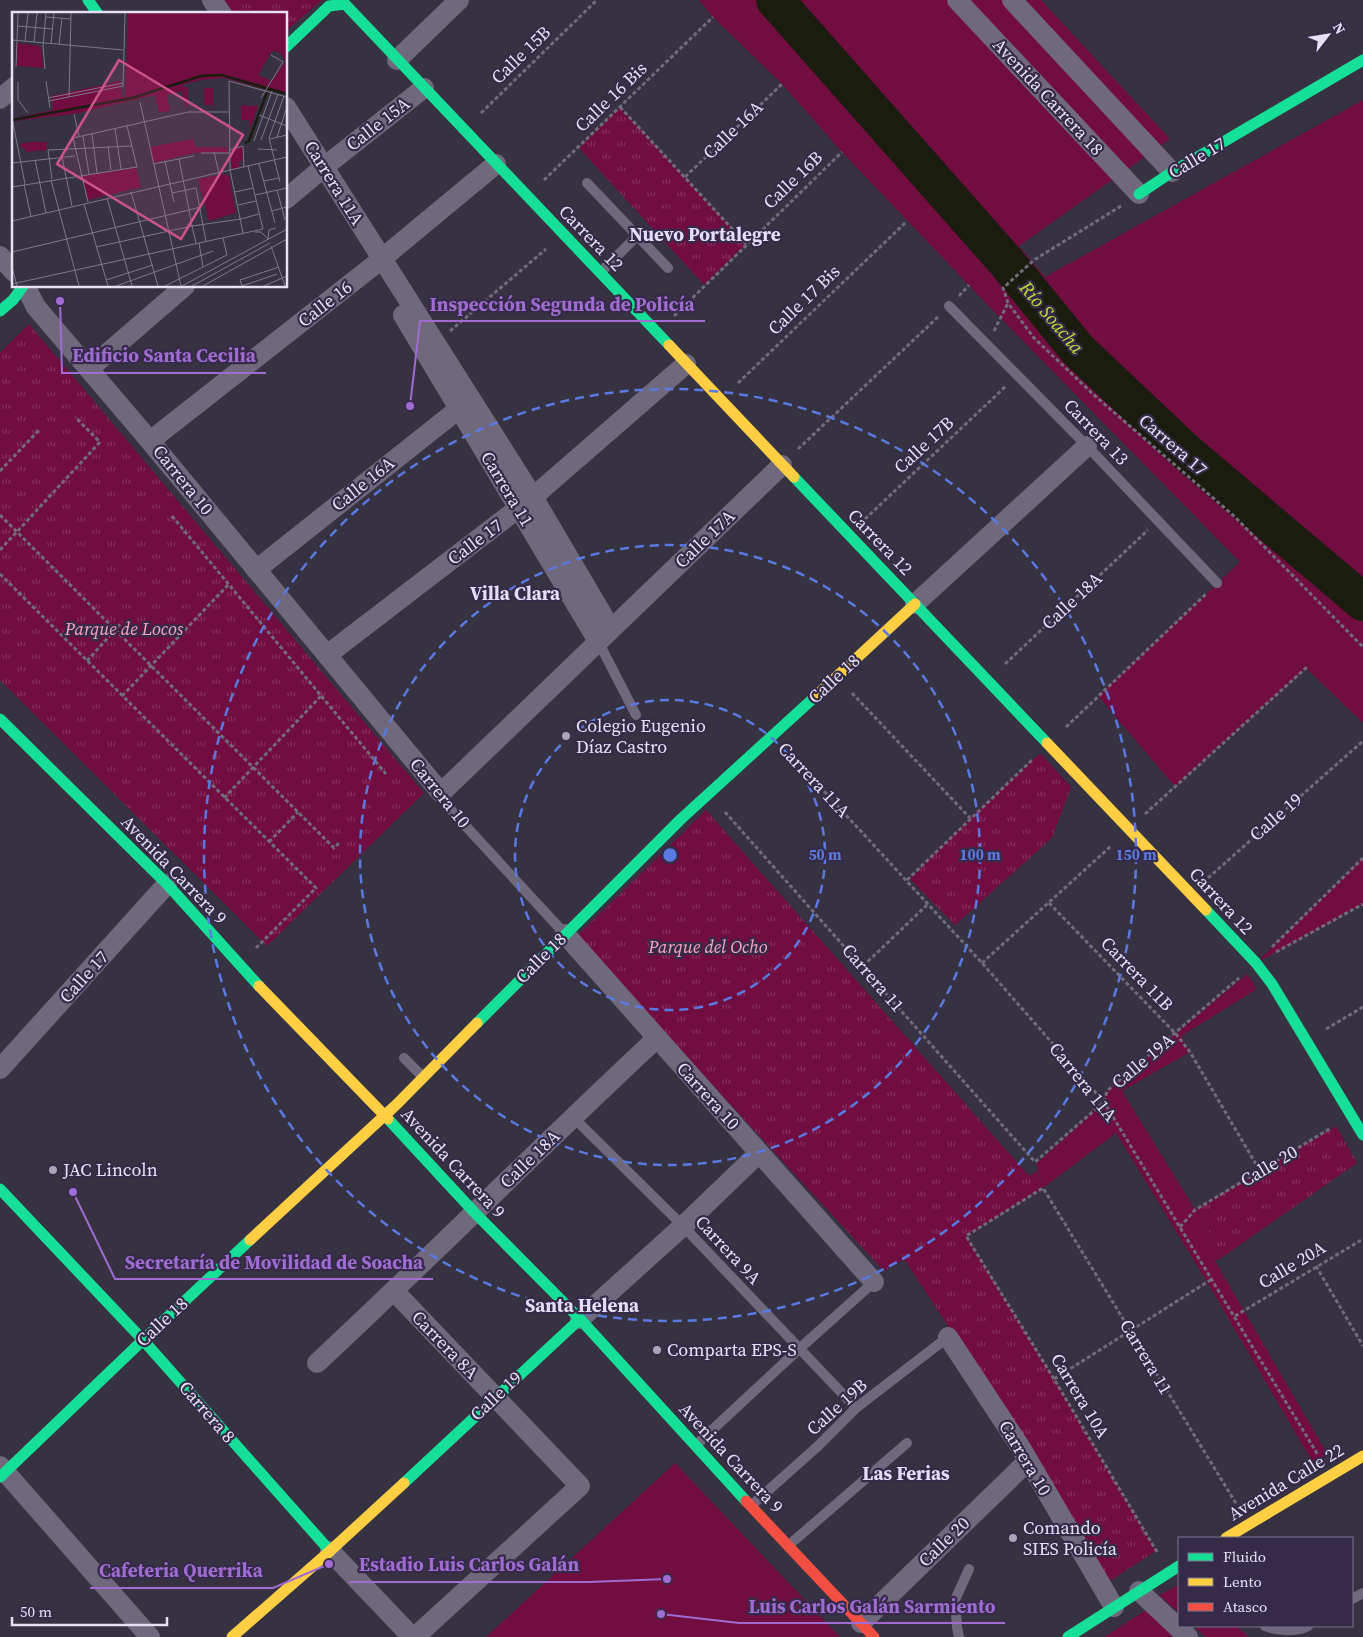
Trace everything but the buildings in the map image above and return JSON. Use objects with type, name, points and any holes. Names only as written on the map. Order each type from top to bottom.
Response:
[{"type":"street","points":[[88,0],[97,12]]},
{"type":"street","points":[[212,0],[221,12]]},
{"type":"street","points":[[398,60],[458,0]]},
{"type":"street","name":"Avenida Carrera 18","points":[[957,0],[1139,194]]},
{"type":"street","points":[[1012,0],[1172,172]]},
{"type":"street","name":"Carrera 12","points":[[288,45],[329,6],[345,4],[1256,963],[1272,984],[1363,1135]]},
{"type":"street","name":"Calle 17","points":[[1139,194],[1172,172],[1363,60]]},
{"type":"street","name":"Calle 15A","points":[[288,197],[424,88]]},
{"type":"street","points":[[0,99],[12,90]]},
{"type":"street","name":"Carrera 11A","points":[[288,110],[324,167],[378,263]]},
{"type":"street","name":"Calle 16","points":[[150,441],[378,263],[496,164]]},
{"type":"street","points":[[0,256],[12,270]]},
{"type":"street","name":"Carrera 11","points":[[378,263],[526,503],[604,635]]},
{"type":"street","points":[[0,312],[22,288]]},
{"type":"street","name":"Carrera 10","points":[[25,288],[36,307],[150,441],[441,793]]},
{"type":"street","points":[[89,368],[183,288]]},
{"type":"street","name":"Calle 17","points":[[327,655],[526,503],[686,364]]},
{"type":"street","name":"Calle 16A","points":[[256,570],[465,403]]},
{"type":"street","name":"Calle 18","points":[[2,1471],[385,1116],[681,819],[1086,446]]},
{"type":"street","name":"Calle 17A","points":[[441,793],[782,465]]},
{"type":"street","name":"Avenida Carrera 9","points":[[0,719],[167,884],[255,982],[385,1116],[474,1212],[580,1319],[695,1446],[868,1630]]},
{"type":"street","name":"Calle 17","points":[[0,1069],[167,884]]},
{"type":"street","name":"Carrera 10","points":[[565,934],[874,1282]]},
{"type":"street","name":"Calle 18A","points":[[317,1363],[657,1038]]},
{"type":"street","name":"Calle 19","points":[[232,1637],[330,1551],[495,1397],[683,1226],[758,1152]]},
{"type":"street","name":"Carrera 8","points":[[0,1189],[143,1340],[330,1551],[414,1637]]},
{"type":"street","name":"Carrera 8A","points":[[394,1291],[580,1486],[414,1637]]},
{"type":"street","name":"Carrera 10","points":[[948,1336],[1021,1448],[1114,1607]]},
{"type":"street","name":"Avenida Calle 22","points":[[1228,1537],[1363,1456]]},
{"type":"street","name":"Calle 20","points":[[868,1630],[1028,1461]]},
{"type":"street","points":[[2,1471],[150,1637]]},
{"type":"street","points":[[1068,1637],[1178,1567]]},
{"type":"street","points":[[1139,1591],[1188,1637]]},
{"type":"lane","points":[[587,184],[668,268]]},
{"type":"lane","points":[[600,273],[637,236]]},
{"type":"lane","name":"Carrera 13","points":[[949,306],[1018,375],[1217,583]]},
{"type":"lane","name":"Carrera 11","points":[[604,635],[636,715]]},
{"type":"lane","name":"Carrera 10","points":[[441,793],[450,809],[565,934]]},
{"type":"lane","points":[[404,1058],[423,1077]]},
{"type":"lane","name":"Carrera 9A","points":[[573,1117],[683,1226],[856,1408]]},
{"type":"lane","points":[[695,1446],[874,1282]]},
{"type":"lane","name":"Calle 19B","points":[[751,1506],[818,1446],[856,1408],[948,1336]]},
{"type":"lane","points":[[788,1545],[907,1442]]},
{"type":"lane","points":[[960,1637],[957,1627],[955,1600],[969,1569]]},
{"type":"lane","points":[[1267,1627],[1273,1630],[1305,1627]]},
{"type":"path","name":"Calle 15B","points":[[464,130],[597,0]]},
{"type":"path","name":"Calle 16 Bis","points":[[526,196],[713,17]]},
{"type":"path","name":"Calle 16A","points":[[685,177],[782,84]]},
{"type":"path","points":[[620,107],[746,244]]},
{"type":"path","name":"Calle 16B","points":[[657,333],[842,152]]},
{"type":"path","name":"Carrera 17","points":[[1139,194],[1034,260],[1003,288],[1008,303],[1034,338],[1094,395],[1234,516],[1363,647]]},
{"type":"path","name":"Calle 17 Bis","points":[[720,400],[907,221]]},
{"type":"path","points":[[431,348],[563,234]]},
{"type":"path","points":[[782,465],[969,285]]},
{"type":"path","points":[[988,345],[1008,303]]},
{"type":"path","name":"Calle 17B","points":[[848,535],[1018,375]]},
{"type":"path","points":[[0,550],[100,442],[75,417]]},
{"type":"path","points":[[0,471],[39,430]]},
{"type":"path","points":[[0,515],[334,848],[338,843]]},
{"type":"path","points":[[172,516],[386,774]]},
{"type":"path","name":"Calle 18A","points":[[987,681],[1158,520]]},
{"type":"path","points":[[0,574],[316,888],[250,954]]},
{"type":"path","points":[[122,696],[229,584]]},
{"type":"path","points":[[87,661],[122,622]]},
{"type":"path","points":[[837,677],[970,818]]},
{"type":"path","points":[[224,798],[321,696]]},
{"type":"path","name":"Carrera 11A","points":[[773,736],[907,880],[927,905],[982,963],[1104,1102],[1331,1476]]},
{"type":"path","name":"Calle 19","points":[[1190,894],[1363,741]]},
{"type":"path","name":"Carrera 11","points":[[710,794],[1035,1162]]},
{"type":"path","points":[[269,842],[298,812]]},
{"type":"path","name":"Calle 19A","points":[[1035,1162],[1104,1102],[1107,1091],[1176,1034],[1256,963],[1363,858]]},
{"type":"path","name":"Carrera 11B","points":[[1049,903],[1176,1034],[1190,1052],[1260,1171]]},
{"type":"path","name":"Calle 19A","points":[[1256,963],[1363,904]]},
{"type":"path","points":[[863,966],[927,905]]},
{"type":"path","points":[[1306,1040],[1363,1006]]},
{"type":"path","name":"Calle 20","points":[[1180,1227],[1195,1210],[1352,1117]]},
{"type":"path","name":"Carrera 11","points":[[1043,1188],[1249,1525]]},
{"type":"path","name":"Carrera 10A","points":[[1043,1188],[966,1236],[1054,1379],[1168,1573]]},
{"type":"path","name":"Calle 20A","points":[[1235,1316],[1363,1238]]},
{"type":"path","points":[[1316,1266],[1363,1346]]},
{"type":"path","points":[[1054,1379],[1212,1279]]},
{"type":"green space","points":[[212,0],[322,0],[288,29],[288,12],[221,12]]},
{"type":"green space","points":[[699,0],[1041,0],[1170,139],[1019,246],[1045,277],[1363,100],[1363,723],[1306,668],[1175,786],[1171,782],[1098,696],[1240,562],[980,297],[842,152],[782,84],[713,17]]},
{"type":"green space","points":[[620,107],[746,244],[704,285],[579,148]]},
{"type":"green space","name":"Parque de Locos","points":[[29,324],[424,793],[267,946],[0,680],[0,353]]},
{"type":"green space","points":[[1040,753],[1071,787],[1052,838],[955,925],[910,879],[970,818]]},
{"type":"green space","name":"Parque del Ocho","points":[[706,810],[1029,1176],[1037,1171],[1043,1188],[966,1236],[1156,1551],[1108,1582],[1035,1458],[904,1259],[884,1271],[576,937]]},
{"type":"green space","points":[[1363,858],[1363,904],[1256,963]]},
{"type":"green space","points":[[1247,974],[1257,989],[1181,1036],[1190,1052],[1122,1091],[1224,1256],[1215,1261],[1328,1455],[1313,1463],[1207,1282],[1116,1133],[1043,1188],[1036,1164],[1104,1102],[1107,1091]]},
{"type":"green space","points":[[1336,1126],[1357,1163],[1224,1256],[1195,1210]]},
{"type":"green space","points":[[675,1463],[840,1637],[486,1637]]},
{"type":"green space","points":[[1178,1586],[1178,1612],[1159,1595]]},
{"type":"green space","points":[[1149,1608],[1181,1637],[1104,1637]]},
{"type":"green space","points":[[1194,1627],[1237,1627],[1249,1637],[1206,1637]]},
{"type":"waterway","name":"Río Soacha","points":[[775,0],[1008,264],[1078,350],[1186,452],[1363,602]]},
{"type":"traffic: fast","points":[[88,0],[97,12]]},
{"type":"traffic: fast","points":[[288,45],[329,6],[345,4],[669,345]]},
{"type":"traffic: fast","points":[[1139,194],[1172,172],[1363,60]]},
{"type":"traffic: fast","points":[[0,311],[13,300],[22,288]]},
{"type":"traffic: fast","points":[[794,477],[1047,743]]},
{"type":"traffic: fast","points":[[477,1023],[681,819],[818,694]]},
{"type":"traffic: fast","points":[[0,719],[167,884],[259,986]]},
{"type":"traffic: fast","points":[[1206,910],[1256,963],[1272,984],[1363,1135]]},
{"type":"traffic: fast","points":[[388,1119],[474,1212],[580,1319],[746,1501]]},
{"type":"traffic: fast","points":[[0,1189],[143,1340],[330,1551]]},
{"type":"traffic: fast","points":[[0,1477],[250,1240]]},
{"type":"traffic: fast","points":[[404,1483],[580,1319]]},
{"type":"traffic: fast","points":[[1068,1637],[1178,1567]]},
{"type":"traffic: slow","points":[[669,345],[794,477]]},
{"type":"traffic: slow","points":[[818,694],[915,604]]},
{"type":"traffic: slow","points":[[1047,743],[1206,910]]},
{"type":"traffic: slow","points":[[259,986],[388,1119]]},
{"type":"traffic: slow","points":[[250,1240],[397,1104],[477,1023]]},
{"type":"traffic: slow","points":[[1228,1537],[1363,1456]]},
{"type":"traffic: slow","points":[[232,1637],[404,1483]]},
{"type":"traffic: jam","points":[[746,1501],[874,1637]]},
{"type":"place","name":"Edificio Santa Cecilia","points":[[60,301]]},
{"type":"place","name":"Inspección Segunda de Policía","points":[[410,406]]},
{"type":"place","name":"Colegio Eugenio Díaz Castro","points":[[566,736]]},
{"type":"place","name":"JAC Lincoln","points":[[53,1170]]},
{"type":"place","name":"Secretaría de Movilidad de Soacha","points":[[73,1192]]},
{"type":"place","name":"Comparta EPS-S","points":[[657,1350]]},
{"type":"place","name":"Comando SIES Policía","points":[[1013,1538]]},
{"type":"place","name":"Cafeteria Querrika","points":[[329,1564]]},
{"type":"place","name":"Estadio Luis Carlos Galán","points":[[667,1579]]},
{"type":"place","name":"Luis Carlos Galán Sarmiento","points":[[661,1614]]},
{"type":"district","name":"Nuevo Portalegre","points":[[705,234]]},
{"type":"district","name":"Villa Clara","points":[[515,593]]},
{"type":"district","name":"Santa Helena","points":[[582,1305]]},
{"type":"district","name":"Las Ferias","points":[[906,1473]]}]
